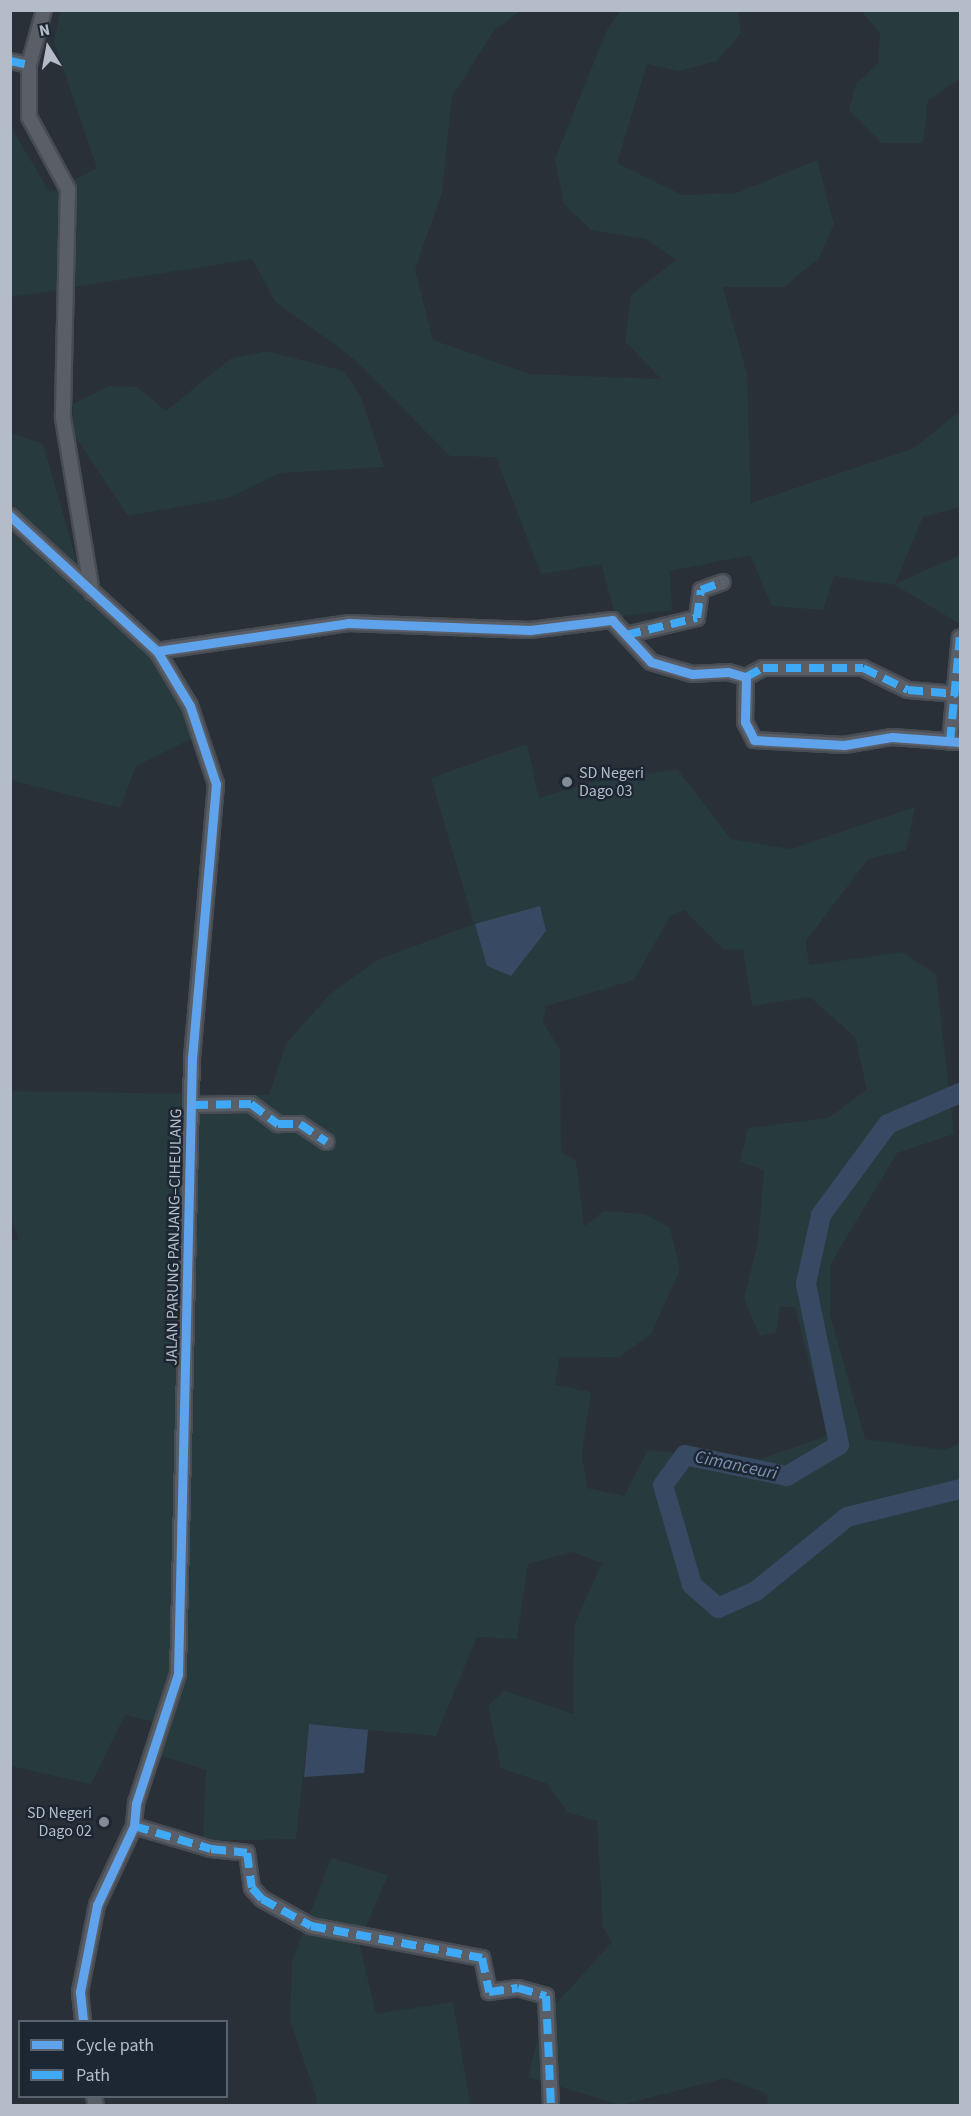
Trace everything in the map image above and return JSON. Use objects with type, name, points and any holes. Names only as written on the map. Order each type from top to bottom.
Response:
[{"type":"street","points":[[45,10],[29,65],[29,117],[68,189],[63,418],[92,593]]},
{"type":"street","points":[[10,61],[29,65]]},
{"type":"street","name":"JALAN PARUNG PANJANG–CIHEULANG","points":[[10,516],[157,651],[190,706],[216,784],[193,1105],[178,1674],[136,1803],[134,1826],[97,1905],[80,1992],[83,2020]]},
{"type":"street","points":[[626,635],[697,618],[700,590],[723,582]]},
{"type":"street","points":[[157,651],[348,623],[530,630],[612,620],[657,664],[692,674],[728,672],[746,677],[763,668],[863,668],[908,690],[957,694]]},
{"type":"street","points":[[746,677],[745,722],[754,740],[844,745],[892,737],[955,742],[960,637]]},
{"type":"street","points":[[193,1105],[251,1104],[278,1124],[300,1124],[327,1142]]},
{"type":"street","points":[[134,1826],[211,1849],[247,1852],[252,1888],[262,1899],[311,1926],[482,1958],[489,1992],[518,1988],[546,1996],[551,2106]]},
{"type":"green space","points":[[60,11],[520,11],[495,29],[452,97],[442,193],[415,269],[433,340],[530,374],[661,379],[625,341],[631,295],[676,260],[646,239],[591,230],[564,204],[555,159],[607,30],[620,11],[738,11],[741,33],[717,61],[679,71],[647,64],[617,163],[682,195],[737,193],[817,160],[834,224],[819,258],[784,287],[723,287],[747,374],[751,503],[914,448],[960,411],[960,507],[923,517],[895,584],[960,555],[960,624],[895,585],[834,576],[823,610],[772,606],[750,555],[670,571],[672,610],[616,617],[601,564],[541,574],[496,457],[450,456],[354,359],[275,301],[252,259],[11,297],[11,127],[50,193],[97,168],[54,42]]},
{"type":"green space","points":[[861,11],[960,11],[960,79],[928,100],[923,143],[882,143],[849,110],[856,84],[878,63],[880,33]]},
{"type":"green space","points":[[267,351],[344,371],[361,397],[384,467],[280,473],[228,498],[128,516],[72,432],[73,404],[109,386],[137,387],[166,411],[230,359]]},
{"type":"green space","points":[[10,433],[43,444],[82,580],[154,646],[201,734],[136,766],[120,808],[11,780]]},
{"type":"green space","points":[[527,744],[539,798],[592,782],[677,769],[731,839],[791,849],[915,807],[906,850],[868,859],[806,941],[809,965],[903,952],[936,975],[954,1134],[897,1153],[831,1263],[830,1315],[865,1439],[944,1450],[960,1443],[960,2105],[768,2105],[767,2094],[726,2078],[621,2105],[528,2077],[543,2018],[612,1942],[603,1927],[597,1821],[567,1812],[548,1784],[501,1768],[488,1706],[504,1691],[573,1714],[574,1625],[602,1563],[572,1552],[528,1564],[517,1639],[477,1637],[436,1736],[309,1725],[296,1839],[203,1841],[206,1770],[155,1754],[162,1724],[125,1715],[91,1784],[11,1766],[10,1241],[18,1239],[10,1214],[12,1091],[269,1095],[286,1044],[330,994],[379,959],[474,924],[431,778]],"holes":[[[684,910],[723,949],[743,950],[752,1006],[810,997],[855,1037],[867,1089],[829,1118],[748,1128],[740,1162],[764,1170],[758,1241],[744,1299],[760,1336],[776,1333],[780,1307],[795,1307],[828,1435],[753,1462],[648,1450],[624,1496],[587,1488],[582,1454],[591,1392],[555,1385],[559,1358],[620,1357],[651,1334],[680,1270],[670,1228],[645,1214],[604,1211],[584,1226],[576,1161],[561,1151],[560,1049],[543,1023],[546,1006],[634,980],[670,916]]]},
{"type":"green space","points":[[331,1858],[388,1875],[359,1942],[376,2014],[453,2002],[470,2105],[315,2105],[317,2099],[290,2020],[292,1962]]},
{"type":"water","points":[[540,906],[546,931],[511,976],[487,966],[475,924]]},
{"type":"water","points":[[309,1724],[368,1730],[364,1773],[304,1777]]},
{"type":"waterway","name":"Cimanceuri","points":[[960,1093],[888,1124],[821,1215],[806,1284],[839,1445],[787,1476],[685,1455],[663,1485],[692,1585],[718,1608],[756,1591],[847,1517],[960,1489]]},
{"type":"marked path","points":[[10,61],[29,65]]},
{"type":"marked path","points":[[626,635],[697,618],[701,590],[723,582]]},
{"type":"marked path","points":[[950,742],[960,637]]},
{"type":"marked path","points":[[746,677],[763,668],[863,668],[908,690],[957,694]]},
{"type":"marked path","points":[[193,1105],[251,1104],[278,1124],[300,1124],[327,1142]]},
{"type":"marked path","points":[[134,1826],[211,1849],[247,1853],[252,1888],[262,1899],[311,1926],[482,1958],[489,1992],[518,1988],[546,1996],[551,2106]]},
{"type":"cycle path","points":[[10,516],[157,651],[190,706],[216,784],[192,1057],[178,1674],[136,1803],[134,1826],[97,1905],[80,1992],[83,2020]]},
{"type":"cycle path","points":[[157,651],[348,623],[530,630],[612,620],[651,662],[692,674],[728,672],[746,677],[745,722],[754,740],[844,745],[892,737],[960,742]]},
{"type":"place","name":"SD Negeri Dago 03","points":[[567,782]]},
{"type":"place","name":"SD Negeri Dago 02","points":[[104,1822]]}]
